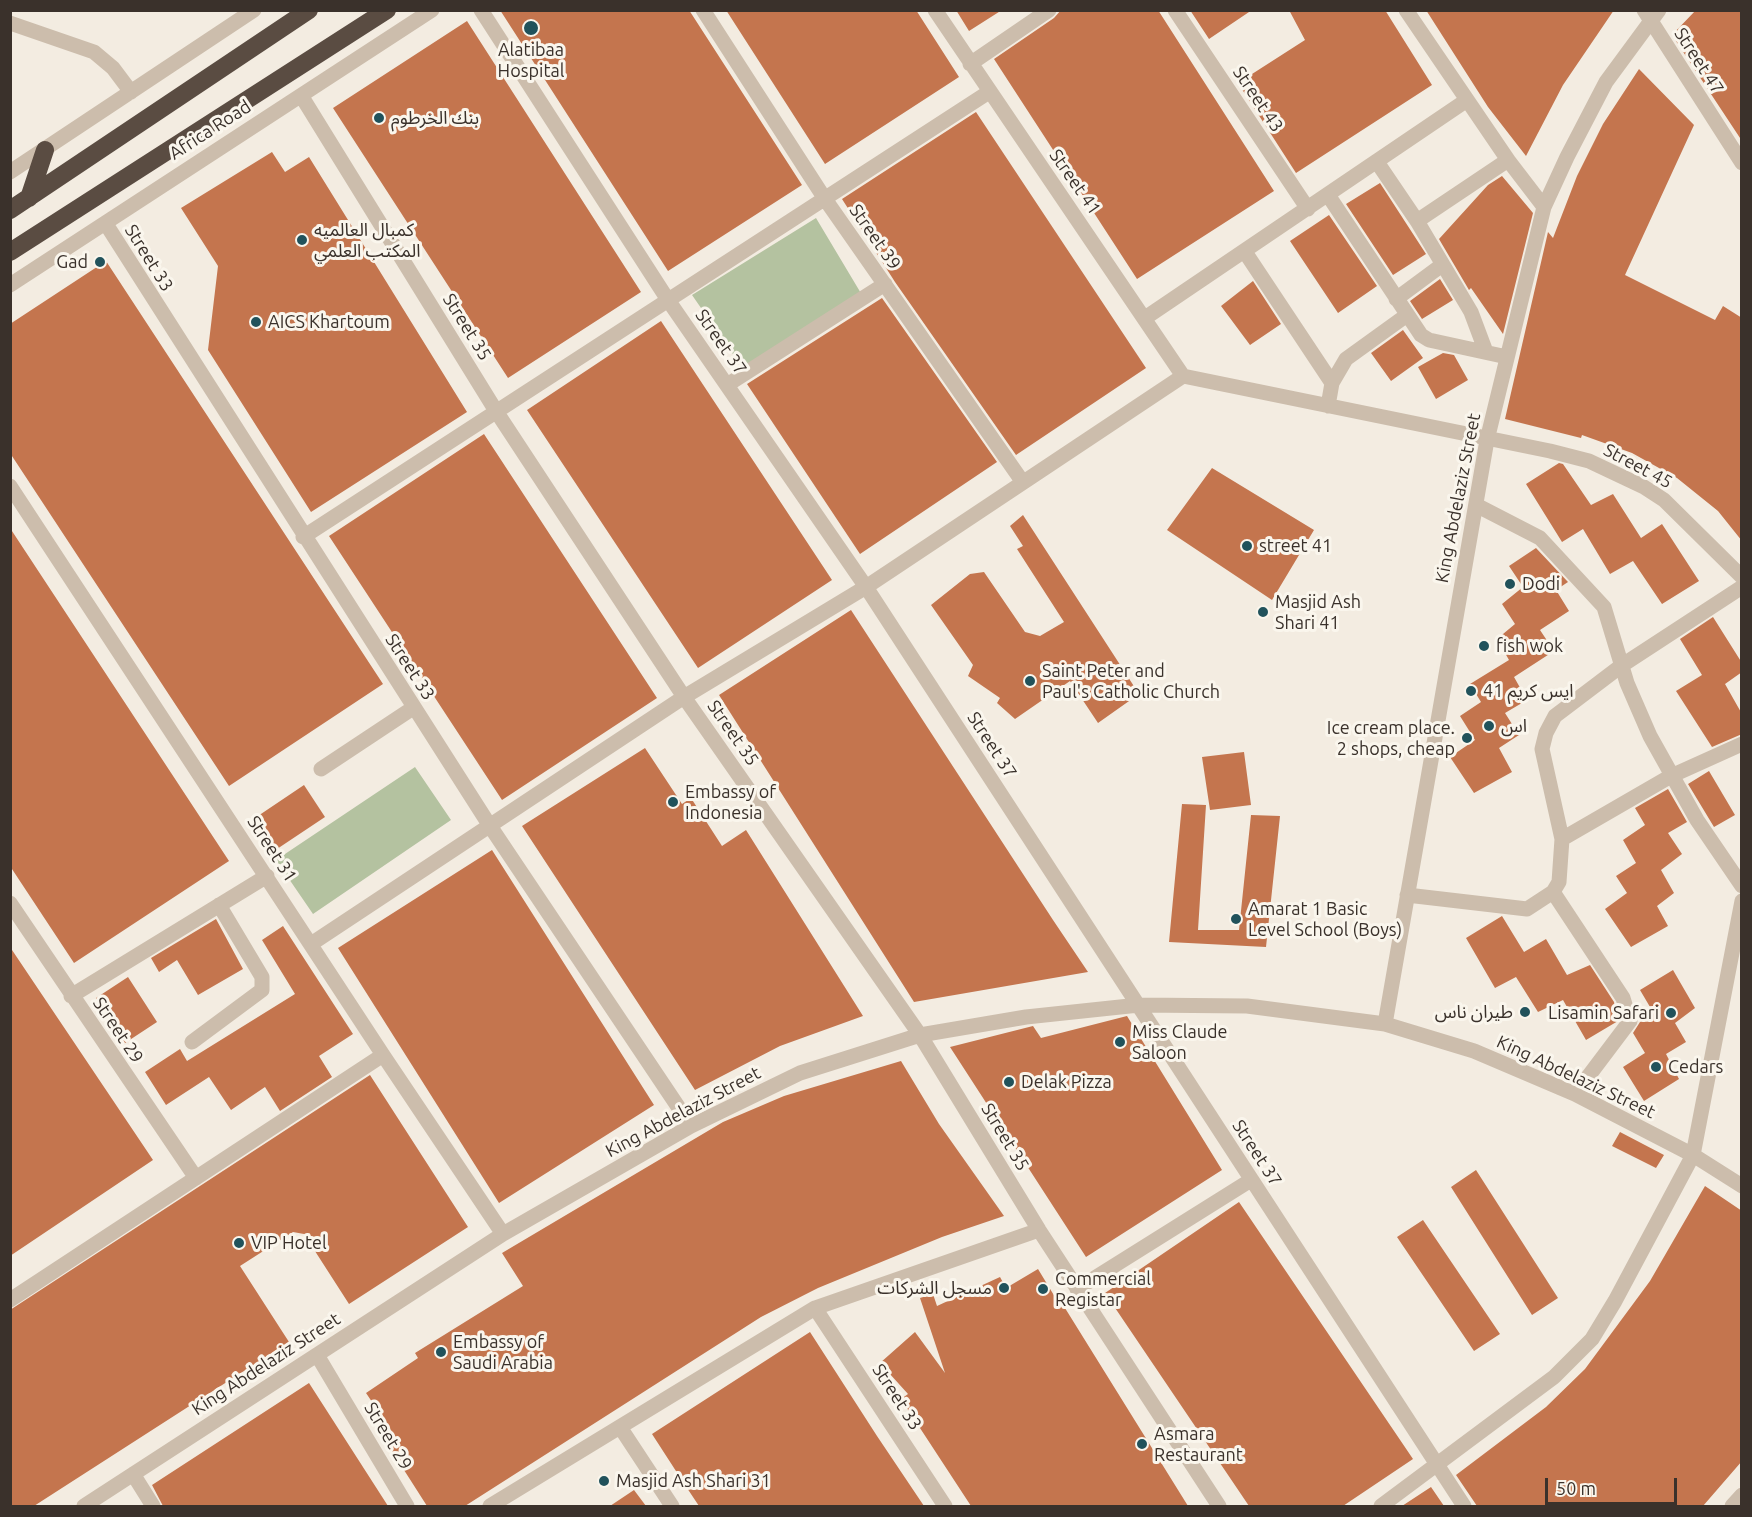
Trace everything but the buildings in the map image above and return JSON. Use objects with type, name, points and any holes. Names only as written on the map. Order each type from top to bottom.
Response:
[{"type":"highway","points":[[10,210],[309,10]]},
{"type":"highway","name":"Africa Road","points":[[10,252],[387,10]]},
{"type":"highway","points":[[29,198],[45,150]]},
{"type":"street","points":[[10,172],[254,10]]},
{"type":"street","name":"Africa Road","points":[[10,285],[432,10]]},
{"type":"street","name":"Street 37","points":[[481,10],[668,300],[866,587],[1464,1506]]},
{"type":"street","name":"Street 39","points":[[703,10],[825,199],[1022,481]]},
{"type":"street","name":"Street 41","points":[[936,10],[970,64],[1183,376]]},
{"type":"street","points":[[970,64],[1049,10]]},
{"type":"street","name":"Street 43","points":[[1175,10],[1308,209]]},
{"type":"street","points":[[1406,10],[1508,160],[1544,207]]},
{"type":"street","name":"Street 47","points":[[1651,14],[1742,163]]},
{"type":"street","name":"King Abdelaziz Street","points":[[1385,1024],[1487,440],[1544,207],[1606,82],[1651,14]]},
{"type":"street","points":[[10,23],[94,52],[113,68],[131,92]]},
{"type":"street","points":[[303,537],[989,92]]},
{"type":"street","name":"Street 35","points":[[302,96],[496,411],[684,697],[920,1035],[1039,1230],[1219,1506]]},
{"type":"street","points":[[1145,318],[1467,100]]},
{"type":"street","points":[[1417,221],[1508,160]]},
{"type":"street","points":[[1377,162],[1417,221],[1471,312],[1486,352]]},
{"type":"street","points":[[1328,195],[1421,335],[1429,340],[1507,357]]},
{"type":"street","name":"Street 33","points":[[106,224],[413,708],[691,1126]]},
{"type":"street","points":[[1245,252],[1332,383]]},
{"type":"street","points":[[1396,298],[1442,265]]},
{"type":"street","points":[[727,385],[885,284]]},
{"type":"street","points":[[1328,406],[1332,383],[1346,359],[1407,315]]},
{"type":"street","points":[[311,944],[684,697],[866,587],[1022,481],[1183,376]]},
{"type":"street","name":"Street 45","points":[[1183,376],[1589,461],[1644,487],[1664,500],[1742,578]]},
{"type":"street","name":"Street 31","points":[[10,486],[503,1234]]},
{"type":"street","points":[[1476,505],[1540,538],[1597,598],[1608,617],[1621,666],[1650,736],[1671,776],[1742,886]]},
{"type":"street","points":[[1407,896],[1527,909],[1553,892],[1559,882],[1562,839],[1542,749],[1546,733],[1555,716],[1621,666],[1742,587]]},
{"type":"street","points":[[321,769],[413,708]]},
{"type":"street","points":[[1562,839],[1671,776],[1742,744]]},
{"type":"street","points":[[71,996],[267,876]]},
{"type":"street","points":[[1553,892],[1623,998],[1630,1021],[1575,1094]]},
{"type":"street","points":[[1381,1506],[1539,1390],[1592,1339],[1632,1270],[1693,1155],[1742,901]]},
{"type":"street","name":"Street 29","points":[[10,903],[196,1178]]},
{"type":"street","points":[[192,1042],[262,990],[262,977],[219,905]]},
{"type":"street","name":"King Abdelaziz Street","points":[[84,1506],[503,1234],[691,1126],[800,1073],[920,1035],[1026,1017],[1139,1005],[1247,1006],[1385,1024],[1473,1051],[1575,1094],[1693,1155],[1742,1186]]},
{"type":"street","points":[[10,1300],[383,1055]]},
{"type":"street","points":[[1077,1289],[1251,1180]]},
{"type":"street","points":[[490,1506],[815,1308],[1039,1230]]},
{"type":"street","name":"Street 33","points":[[815,1308],[945,1506]]},
{"type":"street","name":"Street 29","points":[[317,1355],[407,1506]]},
{"type":"street","points":[[620,1427],[672,1506]]},
{"type":"street","points":[[133,1474],[153,1506]]},
{"type":"street","points":[[1732,1506],[1742,1495]]},
{"type":"green space","points":[[816,218],[862,295],[744,370],[692,295]]},
{"type":"green space","points":[[415,767],[451,820],[313,914],[276,860]]},
{"type":"place","name":"Alatibaa Hospital","points":[[531,28]]},
{"type":"place","name":"بنك الخرطوم","points":[[379,118]]},
{"type":"place","name":"كمبال العالميه المكتب العلمي","points":[[302,240]]},
{"type":"place","name":"Gad","points":[[100,262]]},
{"type":"place","name":"AICS Khartoum","points":[[256,322]]},
{"type":"place","name":"street 41","points":[[1247,546]]},
{"type":"place","name":"Dodi","points":[[1510,584]]},
{"type":"place","name":"Masjid Ash Shari 41","points":[[1263,612]]},
{"type":"place","name":"fish wok","points":[[1484,646]]},
{"type":"place","name":"Saint Peter and Paul's Catholic Church","points":[[1030,681]]},
{"type":"place","name":"41 ايس كريم","points":[[1471,691]]},
{"type":"place","name":"اس","points":[[1489,726]]},
{"type":"place","name":"Ice cream place. 2 shops, cheap","points":[[1467,738]]},
{"type":"place","name":"Embassy of Indonesia","points":[[673,802]]},
{"type":"place","name":"Amarat 1 Basic Level School (Boys)","points":[[1236,919]]},
{"type":"place","name":"طيران ناس","points":[[1525,1012]]},
{"type":"place","name":"Lisamin Safari","points":[[1671,1013]]},
{"type":"place","name":"Miss Claude Saloon","points":[[1120,1042]]},
{"type":"place","name":"Cedars","points":[[1656,1067]]},
{"type":"place","name":"Delak Pizza","points":[[1009,1082]]},
{"type":"place","name":"VIP Hotel","points":[[239,1243]]},
{"type":"place","name":"مسجل الشركات","points":[[1004,1288]]},
{"type":"place","name":"Commercial Registar","points":[[1043,1289]]},
{"type":"place","name":"Embassy of Saudi Arabia","points":[[441,1352]]},
{"type":"place","name":"Asmara Restaurant","points":[[1142,1444]]},
{"type":"place","name":"Masjid Ash Shari 31","points":[[604,1481]]}]
